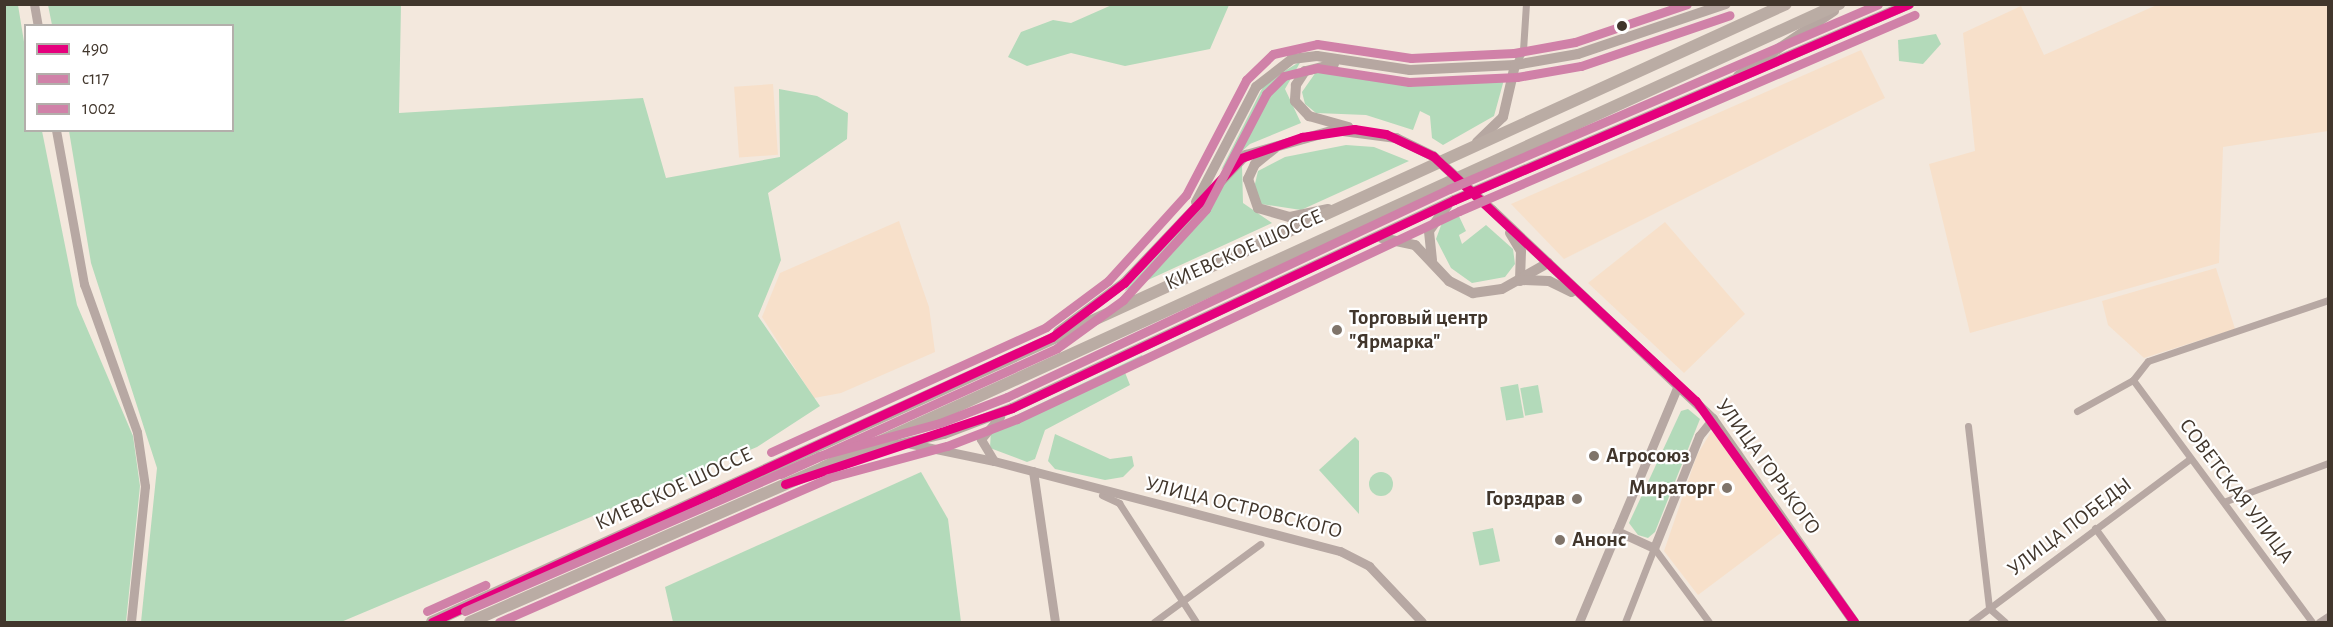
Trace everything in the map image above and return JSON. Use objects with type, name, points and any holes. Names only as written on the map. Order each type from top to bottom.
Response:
[{"type":"highway","name":"КИЕВСКОЕ ШОССЕ","points":[[432,622],[1336,206],[1786,4]]},
{"type":"highway","name":"КИЕВСКОЕ ШОССЕ","points":[[470,622],[824,467],[1839,4]]},
{"type":"main road","points":[[1196,202],[1267,74],[1301,57],[1437,70],[1515,65],[1578,54],[1726,4]]},
{"type":"main road","points":[[1724,87],[1844,4]]},
{"type":"main road","points":[[824,467],[1012,408],[1454,200],[1724,87],[1910,4]]},
{"type":"main road","points":[[1347,63],[1309,68],[1294,95],[1309,116],[1353,129],[1396,138],[1433,156],[1583,298]]},
{"type":"main road","points":[[1471,147],[1503,117],[1515,65]]},
{"type":"main road","points":[[1052,337],[1124,283],[1196,202],[1241,158],[1284,142],[1353,129]]},
{"type":"main road","points":[[1284,142],[1252,167],[1248,186],[1255,204],[1290,217],[1336,206]]},
{"type":"main road","points":[[1432,260],[1431,227],[1454,200]]},
{"type":"main road","points":[[1492,210],[1521,251],[1520,280]]},
{"type":"main road","points":[[1376,238],[1406,240],[1468,292],[1493,292],[1520,280],[1548,263]]},
{"type":"main road","points":[[1520,280],[1549,281],[1583,298]]},
{"type":"main road","name":"УЛИЦА ГОРЬКОГО","points":[[1583,298],[1713,419],[1854,622]]},
{"type":"street","points":[[34,4],[38,24]]},
{"type":"street","points":[[1515,65],[1524,41],[1526,4]]},
{"type":"street","points":[[56,132],[84,284],[141,454],[145,486],[131,622]]},
{"type":"street","points":[[2077,411],[2133,381],[2137,369],[2148,361],[2328,300]]},
{"type":"street","name":"СОВЕТСКАЯ УЛИЦА","points":[[2133,381],[2190,459],[2226,501],[2312,622]]},
{"type":"street","points":[[1579,622],[1678,385]]},
{"type":"street","points":[[994,460],[984,450],[982,434],[1012,408]]},
{"type":"street","points":[[1625,622],[1699,436],[1713,419]]},
{"type":"street","points":[[1968,426],[1989,608],[2005,622]]},
{"type":"street","name":"УЛИЦА ОСТРОВСКОГО","points":[[906,443],[994,460],[1358,558],[1419,622]]},
{"type":"street","name":"УЛИЦА ПОБЕДЫ","points":[[1971,622],[2190,459]]},
{"type":"street","points":[[2226,501],[2328,463]]},
{"type":"street","points":[[1033,471],[1055,622]]},
{"type":"street","points":[[1102,495],[1119,503],[1196,622]]},
{"type":"street","points":[[2095,528],[2163,622]]},
{"type":"street","points":[[1617,531],[1654,548],[1709,622]]},
{"type":"street","points":[[1154,622],[1260,544]]},
{"type":"street","points":[[2319,622],[2328,616]]},
{"type":"shaded area","points":[[2159,4],[2328,5],[2328,131],[2223,147],[2219,263],[1970,333],[1929,164],[1975,151],[1963,33],[2021,6],[2044,55]]},
{"type":"shaded area","points":[[1861,50],[1885,98],[1564,259],[1511,204]]},
{"type":"shaded area","points":[[773,84],[778,155],[739,158],[734,87]]},
{"type":"shaded area","points":[[899,221],[929,307],[935,352],[841,393],[814,398],[762,317],[780,273]]},
{"type":"shaded area","points":[[1665,222],[1745,314],[1684,373],[1588,283]]},
{"type":"shaded area","points":[[2216,268],[2235,329],[2144,358],[2108,325],[2102,301]]},
{"type":"shaded area","points":[[1711,432],[1719,434],[1782,532],[1698,595],[1664,551],[1697,455]]},
{"type":"green space","points":[[1114,4],[1229,5],[1210,49],[1125,66],[1071,53],[1027,66],[1008,57],[1021,32],[1053,20],[1071,23]]},
{"type":"green space","points":[[4,5],[18,5],[24,42],[24,132],[42,132],[77,305],[133,436],[140,486],[126,622],[5,622]]},
{"type":"green space","points":[[48,5],[401,5],[399,113],[643,98],[666,178],[780,157],[779,89],[817,96],[848,113],[847,139],[768,193],[781,260],[758,316],[820,406],[757,447],[341,622],[141,622],[157,468],[91,263],[69,132],[234,132],[234,24],[52,24]]},
{"type":"green space","points":[[1936,34],[1941,44],[1923,64],[1899,61],[1898,40]]},
{"type":"green space","points":[[1301,61],[1285,89],[1301,123],[1250,144],[1221,170],[1265,83]]},
{"type":"green space","points":[[1316,72],[1424,81],[1505,76],[1494,116],[1443,145],[1432,138],[1430,116],[1420,111],[1413,130],[1366,115],[1316,113],[1305,104],[1302,92]]},
{"type":"green space","points":[[1346,145],[1374,147],[1409,161],[1301,210],[1261,204],[1254,188],[1258,171],[1285,157]]},
{"type":"green space","points":[[1242,165],[1243,203],[1272,223],[1124,291]]},
{"type":"green space","points":[[1457,212],[1466,231],[1459,235],[1462,244],[1486,225],[1513,249],[1515,264],[1505,277],[1472,283],[1451,268],[1436,239],[1443,220]]},
{"type":"green space","points":[[1142,355],[1144,360],[1124,370],[1130,385],[1045,430],[1035,459],[1027,462],[990,448],[991,429],[1002,422]]},
{"type":"green space","points":[[1518,384],[1524,417],[1506,421],[1500,387]]},
{"type":"green space","points":[[1538,385],[1543,413],[1525,416],[1520,388]]},
{"type":"green space","points":[[1688,409],[1700,419],[1655,532],[1648,538],[1638,535],[1629,523],[1681,411]]},
{"type":"green space","points":[[1055,434],[1110,459],[1132,456],[1134,466],[1123,477],[1105,480],[1055,469],[1048,461]]},
{"type":"green space","points":[[1355,437],[1359,441],[1359,514],[1319,470]]},
{"type":"green space","points":[[921,472],[948,519],[961,622],[673,622],[665,587]]},
{"type":"green space","points":[[1381,472],[1389,476],[1393,484],[1389,492],[1381,496],[1373,492],[1369,484],[1373,476]]},
{"type":"green space","points":[[1493,528],[1500,561],[1480,566],[1472,532]]},
{"type":"transit line","name":"1002","points":[[771,452],[1046,327],[1108,281],[1186,195],[1246,80],[1273,54],[1317,44],[1411,58],[1514,53],[1575,42],[1687,4]]},
{"type":"transit line","name":"1002","points":[[465,611],[819,456],[940,423],[1007,397],[1449,189],[1878,4]]},
{"type":"transit line","name":"490","points":[[785,484],[1012,408],[1454,200],[1909,4]]},
{"type":"transit line","name":"с117","points":[[781,474],[1057,348],[1123,300],[1206,209],[1266,94],[1284,76],[1317,68],[1409,82],[1517,77],[1581,66],[1730,15]]},
{"type":"transit line","name":"с117","points":[[499,622],[828,478],[947,446],[1017,419],[1459,211],[1915,15]]},
{"type":"transit line","name":"490","points":[[432,622],[1052,337],[1124,283],[1241,158],[1302,137],[1354,129],[1386,134],[1433,156],[1696,401],[1854,622]]},
{"type":"transit line","name":"1002","points":[[427,611],[485,585]]},
{"type":"place","name":"Торговый центр \"Ярмарка\"","points":[[1337,330]]},
{"type":"place","name":"Агросоюз","points":[[1594,456]]},
{"type":"place","name":"Мираторг","points":[[1727,488]]},
{"type":"place","name":"Горздрав","points":[[1577,499]]},
{"type":"place","name":"Анонс","points":[[1560,540]]}]
